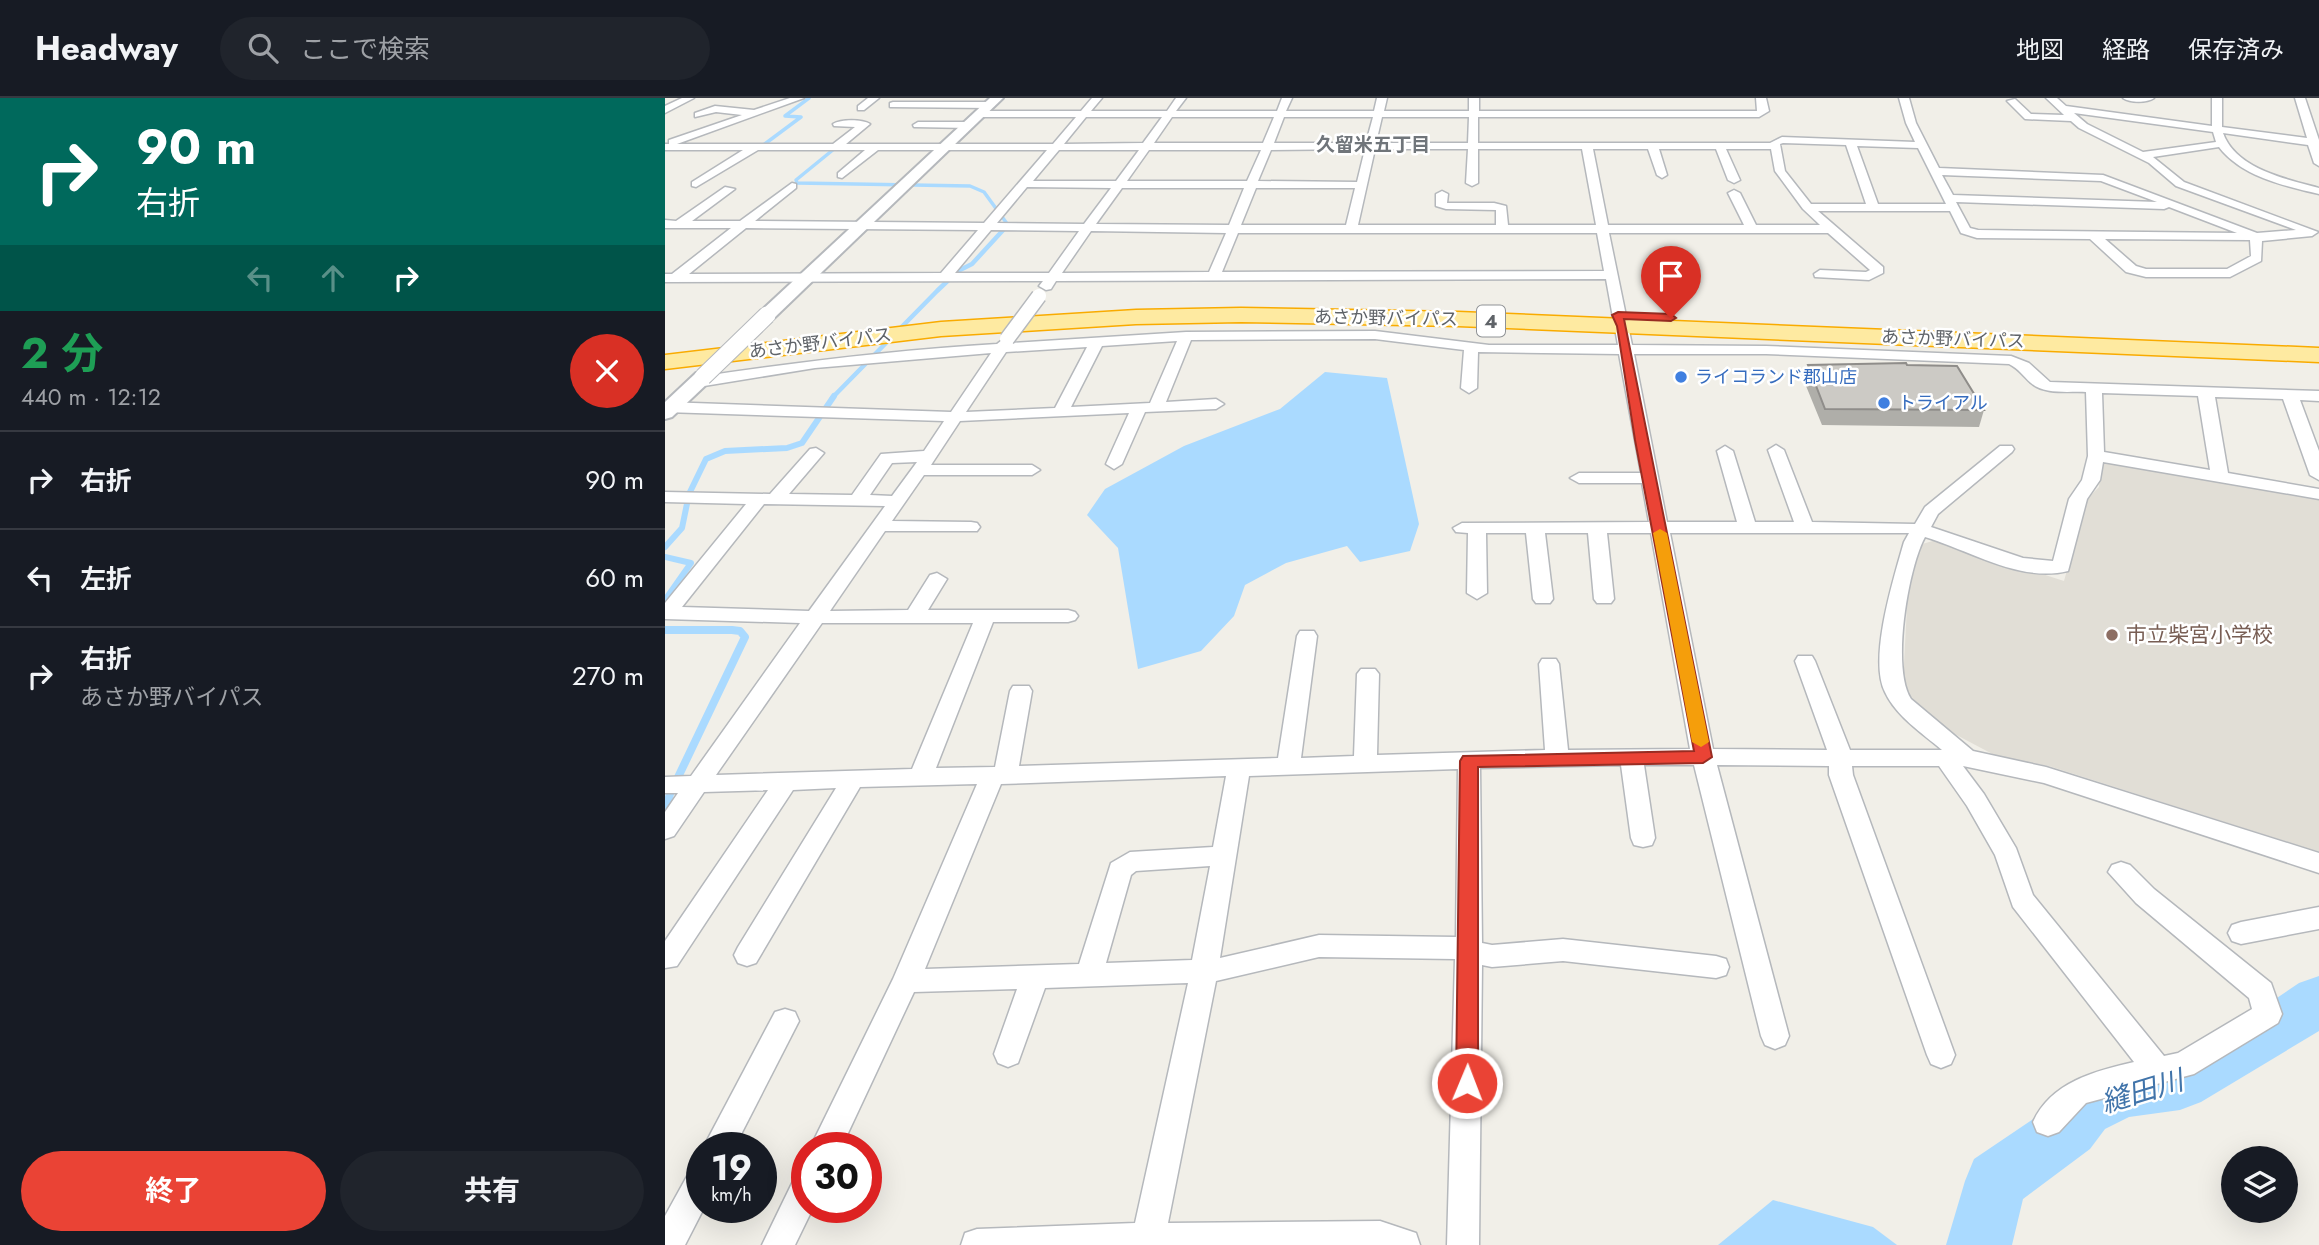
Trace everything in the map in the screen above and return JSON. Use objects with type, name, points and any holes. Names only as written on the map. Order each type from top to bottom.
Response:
[{"type":"highway","name":"あさか野バイパス","points":[[665,350],[949,319],[1140,306],[1344,306],[1622,330],[2319,343]]},
{"type":"highway","name":"あさか野バイパス","points":[[665,362],[941,329],[1136,317],[1339,316],[1622,330],[2319,355]]},
{"type":"street","points":[[665,110],[689,98]]},
{"type":"street","points":[[665,146],[799,98]]},
{"type":"street","points":[[861,108],[874,98]]},
{"type":"street","points":[[945,277],[1097,98]]},
{"type":"street","points":[[665,830],[925,463],[1086,228],[1181,98]]},
{"type":"street","points":[[1214,276],[1287,98]]},
{"type":"street","points":[[1351,229],[1382,98]]},
{"type":"street","points":[[1472,183],[1474,98]]},
{"type":"street","points":[[893,105],[989,106],[1084,114],[1653,110],[1670,114],[1705,110],[1759,114],[1764,111],[1761,98]]},
{"type":"street","points":[[1904,98],[1911,123],[1950,203],[1965,230],[1977,234],[2254,236],[2315,232]]},
{"type":"street","points":[[2051,98],[2088,130],[2143,155],[2186,187],[2315,232]]},
{"type":"street","points":[[2128,98],[2148,98]]},
{"type":"street","points":[[2217,98],[2217,129],[2222,144],[2235,159],[2259,171],[2319,191]]},
{"type":"street","points":[[2300,98],[2316,143],[2319,163]]},
{"type":"street","points":[[730,99],[782,104]]},
{"type":"street","points":[[2012,101],[2028,117],[2074,118]]},
{"type":"street","points":[[667,409],[989,106]]},
{"type":"street","points":[[698,115],[715,109],[772,116],[770,120]]},
{"type":"street","points":[[2064,109],[2316,143]]},
{"type":"street","points":[[1670,114],[1675,128]]},
{"type":"street","points":[[834,148],[865,124],[838,124]]},
{"type":"street","points":[[918,125],[969,125]]},
{"type":"street","points":[[665,134],[687,126]]},
{"type":"street","points":[[1623,132],[1626,145]]},
{"type":"street","points":[[730,148],[750,134]]},
{"type":"street","points":[[1820,274],[1869,276],[1878,270],[1807,207],[1780,171],[1775,143],[1780,140],[1922,145]]},
{"type":"street","points":[[1850,142],[1873,207]]},
{"type":"street","points":[[2143,155],[2222,144]]},
{"type":"street","points":[[1652,145],[1662,175]]},
{"type":"street","points":[[1719,145],[1734,180]]},
{"type":"street","points":[[665,146],[1775,146]]},
{"type":"street","points":[[1587,146],[1703,757],[1775,1036]]},
{"type":"street","points":[[673,157],[690,148]]},
{"type":"street","points":[[696,184],[754,148]]},
{"type":"street","points":[[842,174],[874,148]]},
{"type":"street","points":[[1935,172],[2099,177],[2254,236]]},
{"type":"street","points":[[1025,184],[1361,185]]},
{"type":"street","points":[[669,280],[792,186]]},
{"type":"street","points":[[679,224],[730,189]]},
{"type":"street","points":[[1442,194],[1440,204],[1502,208],[1502,229]]},
{"type":"street","points":[[1734,194],[1752,230]]},
{"type":"street","points":[[1807,207],[1950,203],[2181,207]]},
{"type":"street","points":[[665,224],[1232,229],[1832,229]]},
{"type":"street","points":[[2093,235],[2131,269],[2153,274],[2233,273],[2256,261],[2257,247],[2254,236]]},
{"type":"street","points":[[669,280],[806,277],[1611,275]]},
{"type":"street","points":[[700,379],[1005,343],[1186,336],[1375,335],[1471,348],[1622,330],[1766,350],[2011,360],[2025,365],[2035,380],[2045,385],[2319,396]]},
{"type":"street","points":[[1114,464],[1148,408],[1186,336]]},
{"type":"street","points":[[1061,412],[1097,341]]},
{"type":"street","points":[[1469,388],[1471,348]]},
{"type":"street","points":[[1477,593],[1470,528],[1894,527],[1919,530],[2033,567],[2061,567],[2078,499],[2091,480],[2096,456],[2094,388]]},
{"type":"street","points":[[2203,392],[2207,396],[2220,477]]},
{"type":"street","points":[[2288,395],[2293,401],[2319,475]]},
{"type":"street","points":[[667,409],[956,417],[1216,404]]},
{"type":"street","points":[[2007,449],[1939,502],[1919,530],[1904,569],[1896,603],[1890,671],[1892,682],[1903,704],[1955,758],[2007,855],[2022,900],[2159,1072]]},
{"type":"street","points":[[1776,450],[1805,527]]},
{"type":"street","points":[[1725,451],[1748,527]]},
{"type":"street","points":[[666,613],[767,499],[816,453]]},
{"type":"street","points":[[2096,456],[2319,494]]},
{"type":"street","points":[[857,501],[887,458],[1032,470]]},
{"type":"street","points":[[1579,478],[1649,478]]},
{"type":"street","points":[[665,497],[898,501]]},
{"type":"street","points":[[880,526],[971,527]]},
{"type":"street","points":[[1597,527],[1604,599]]},
{"type":"street","points":[[1535,528],[1543,599]]},
{"type":"street","points":[[914,617],[937,579]]},
{"type":"street","points":[[666,613],[816,617],[1068,616]]},
{"type":"street","points":[[920,779],[985,617]]},
{"type":"street","points":[[1288,766],[1307,636]]},
{"type":"street","points":[[1805,661],[1812,687],[1842,757],[1841,775],[1941,1055]]},
{"type":"street","points":[[1549,664],[1557,758]]},
{"type":"street","points":[[1365,764],[1368,674]]},
{"type":"street","points":[[833,1132],[906,981],[999,777],[1021,691]]},
{"type":"street","points":[[1631,757],[1643,838]]},
{"type":"street","points":[[665,785],[999,777],[1557,758],[1955,758],[2046,775],[2319,863]]},
{"type":"street","points":[[1463,1245],[1469,952],[1469,761]]},
{"type":"street","points":[[1148,1242],[1204,971],[1239,768]]},
{"type":"street","points":[[747,955],[852,781]]},
{"type":"street","points":[[668,958],[786,782]]},
{"type":"street","points":[[1089,974],[1119,870],[1130,862],[1223,856]]},
{"type":"street","points":[[2048,1122],[2077,1092],[2183,1065],[2268,1014],[2261,991],[2145,896],[2121,872]]},
{"type":"street","points":[[2241,933],[2319,918]]},
{"type":"street","points":[[906,981],[1204,971],[1227,968],[1308,947],[1452,947],[1492,956],[1563,950],[1716,967]]},
{"type":"street","points":[[1008,1054],[1035,976]]},
{"type":"street","points":[[727,1132],[786,1021]]},
{"type":"street","points":[[667,1245],[686,1210]]},
{"type":"street","points":[[778,1245],[791,1219]]},
{"type":"street","points":[[977,1245],[1380,1237],[1404,1245]]},
{"type":"shaded area","name":"市立柴宮小学校","points":[[2110,462],[2319,499],[2319,852],[2049,766],[2000,758],[1947,730],[1915,703],[1907,692],[1903,683],[1908,587],[1919,545],[1936,540],[2064,581],[2087,499],[2099,487],[2101,464]]},
{"type":"water","points":[[1325,372],[1387,378],[1419,524],[1410,551],[1360,562],[1347,546],[1286,563],[1245,585],[1234,616],[1201,651],[1138,669],[1118,548],[1087,515],[1105,489],[1184,446],[1280,409]]},
{"type":"water","points":[[1773,1200],[1873,1227],[1897,1245],[1718,1245]]},
{"type":"building","points":[[1906,363],[1957,366],[1984,410],[1825,409],[1808,365]]},
{"type":"waterway","points":[[758,149],[801,117],[785,116],[809,98]]},
{"type":"waterway","points":[[829,149],[834,149],[796,180],[797,183],[970,186],[984,192],[1008,225],[1005,228]]},
{"type":"waterway","points":[[832,398],[937,291],[958,271],[972,264],[1005,228]]},
{"type":"waterway","points":[[665,547],[682,528],[689,494],[706,459],[725,451],[787,448],[802,443],[834,396]]},
{"type":"waterway","points":[[665,557],[691,563],[665,600]]},
{"type":"waterway","points":[[665,630],[732,630],[740,631],[745,637],[670,794],[665,810]]},
{"type":"waterway","name":"縫田川","points":[[1979,1245],[1996,1181],[2069,1129],[2084,1109],[2124,1091],[2180,1083],[2282,1026],[2319,1000]]},
{"type":"slow traffic","points":[[1660,533],[1701,742]]},
{"type":"place","name":"ライコランド郡山店","points":[[1681,377]]},
{"type":"place","name":"トライアル","points":[[1884,403]]},
{"type":"place","name":"市立柴宮小学校","points":[[2112,635]]},
{"type":"district","name":"久留米五丁目","points":[[1373,144]]},
{"type":"route","points":[[1467,1083],[1469,761],[1703,757],[1641,440],[1623,326],[1618,315],[1671,318]]}]
